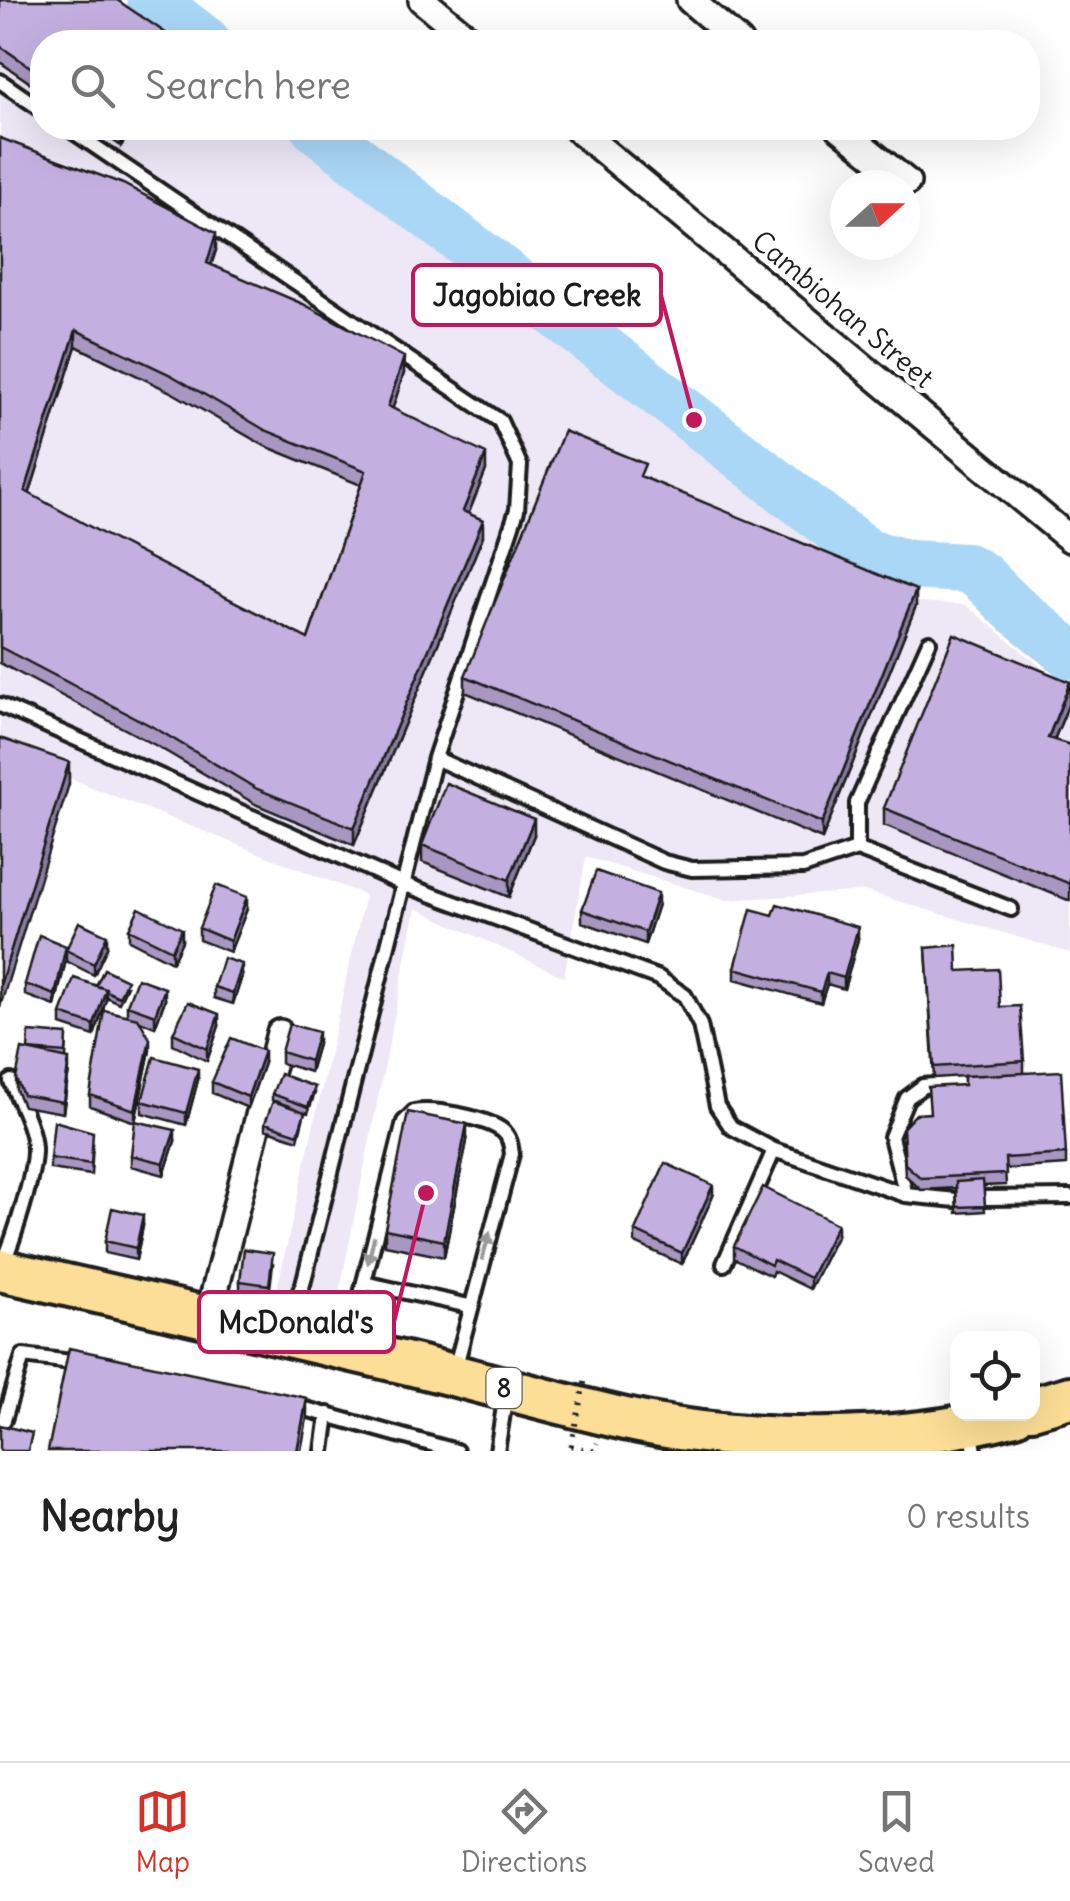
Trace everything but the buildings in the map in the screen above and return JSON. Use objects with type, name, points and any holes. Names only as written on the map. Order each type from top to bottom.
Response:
[{"type":"main road","name":"8","points":[[0,1270],[454,1375],[628,1420],[712,1432],[972,1439],[1002,1421]]},
{"type":"main road","points":[[1040,1406],[1070,1397]]},
{"type":"street","points":[[422,0],[458,30]]},
{"type":"street","points":[[690,0],[725,30]]},
{"type":"street","name":"Cambiohan Street","points":[[590,140],[1070,539]]},
{"type":"street","points":[[855,140],[892,170]]},
{"type":"street","points":[[208,1318],[280,1033]]},
{"type":"lane","points":[[0,81],[30,102]]},
{"type":"lane","points":[[86,140],[500,421],[520,465],[517,510],[435,758],[302,1284],[282,1334]]},
{"type":"lane","points":[[857,849],[857,803],[929,642]]},
{"type":"lane","points":[[0,705],[403,884],[659,978],[685,996],[700,1025],[717,1106],[731,1126],[774,1150],[906,1195],[956,1200]]},
{"type":"lane","points":[[435,758],[664,862],[692,869],[803,867],[857,849],[1011,909]]},
{"type":"lane","points":[[906,1195],[891,1137],[906,1098],[923,1086],[1000,1079]]},
{"type":"lane","points":[[0,1270],[12,1244],[35,1152],[11,1081]]},
{"type":"lane","points":[[348,1350],[404,1122],[414,1112],[443,1110],[502,1130],[512,1154],[454,1375]]},
{"type":"lane","points":[[724,1264],[774,1150]]},
{"type":"lane","points":[[984,1198],[1070,1197]]},
{"type":"lane","points":[[364,1282],[470,1306]]},
{"type":"lane","points":[[4,1420],[23,1356],[94,1365]]},
{"type":"lane","points":[[497,1451],[506,1389]]},
{"type":"lane","points":[[274,1402],[456,1451]]},
{"type":"lane","points":[[322,1451],[328,1414]]},
{"type":"path","points":[[571,1446],[586,1376]]},
{"type":"shaded area","points":[[0,0],[30,30],[30,140],[297,140],[919,602],[966,605],[1070,691],[1070,953],[865,891],[727,900],[586,857],[564,977],[416,908],[334,1319],[273,1307],[365,895],[13,756],[0,797]]},
{"type":"waterway","points":[[152,0],[191,30]]},
{"type":"waterway","points":[[332,140],[867,553],[908,565],[967,568],[1070,654]]},
{"type":"place","name":"Jagobiao Creek","points":[[694,420]]},
{"type":"place","name":"McDonald's","points":[[426,1193]]}]
